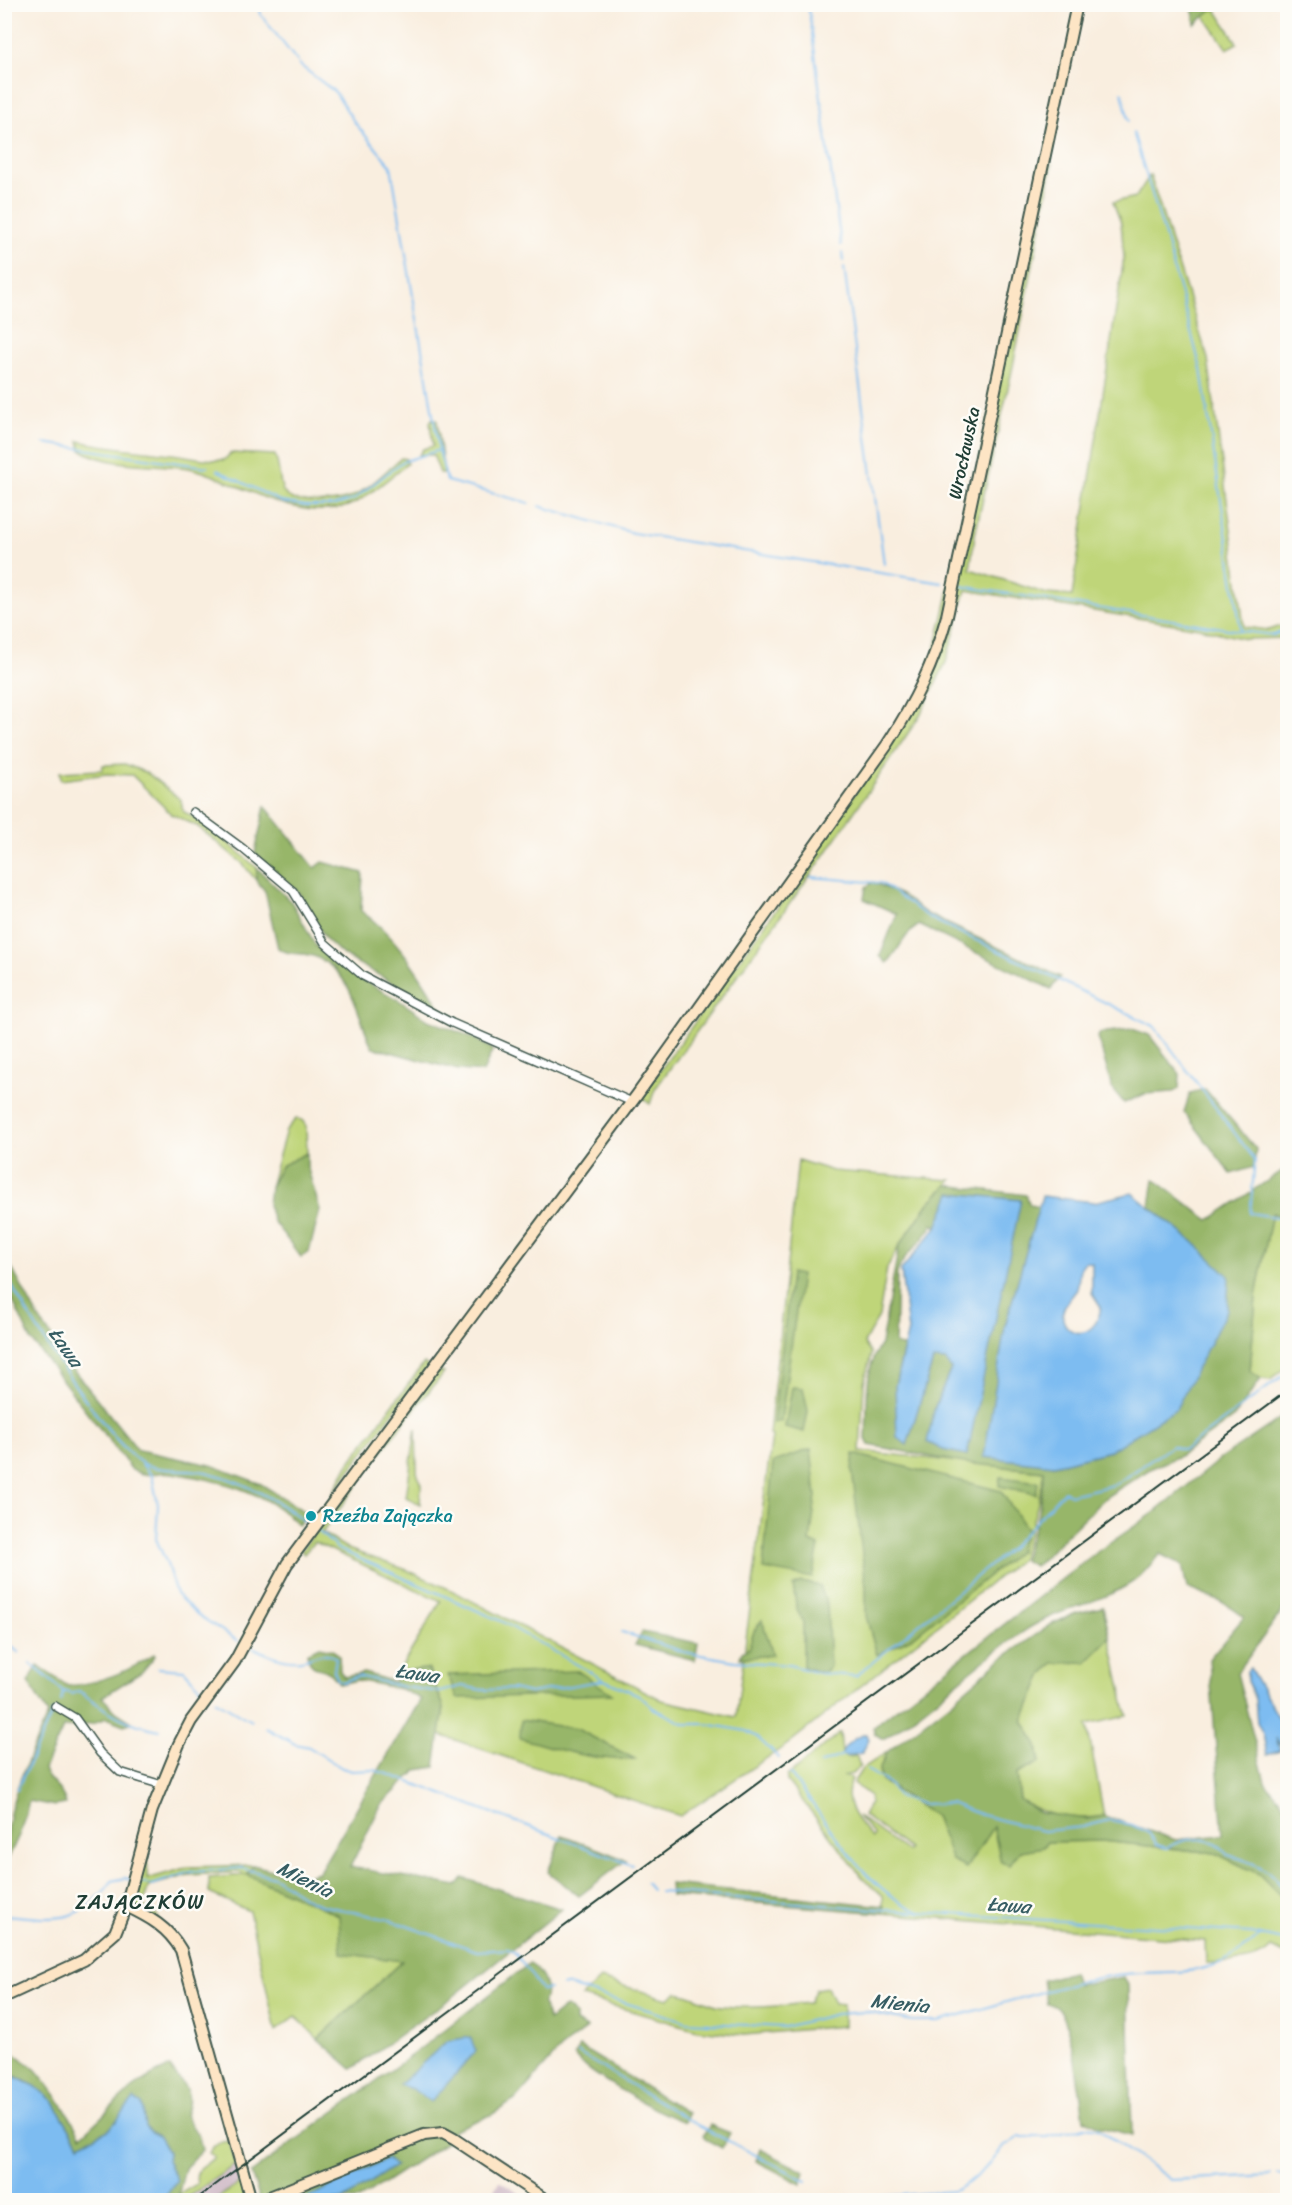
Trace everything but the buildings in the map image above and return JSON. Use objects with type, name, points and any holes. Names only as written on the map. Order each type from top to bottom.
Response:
[{"type":"main road","name":"Wrocławska","points":[[4,1997],[69,1968],[98,1950],[115,1933],[126,1906],[152,1810],[189,1723],[235,1662],[262,1607],[309,1533],[632,1102],[797,873],[905,718],[924,684],[936,652],[952,590],[1077,4]]},
{"type":"main road","points":[[126,1906],[163,1927],[181,1950],[251,2200]]},
{"type":"main road","points":[[262,2200],[424,2135],[436,2133],[454,2139],[546,2200]]},
{"type":"street","points":[[193,812],[242,848],[293,891],[325,944],[363,976],[452,1023],[632,1102]]},
{"type":"street","points":[[56,1706],[75,1718],[100,1753],[120,1772],[162,1785]]},
{"type":"shaded area","points":[[236,2164],[242,2182],[214,2200],[183,2200]]},
{"type":"shaded area","points":[[499,2181],[530,2200],[489,2200]]},
{"type":"green space","points":[[1218,4],[1195,24],[1193,11],[1186,5],[1174,5]]},
{"type":"green space","points":[[1215,8],[1237,43],[1227,49],[1204,16]]},
{"type":"green space","points":[[1048,164],[1052,164],[1050,177],[1013,366],[975,534],[970,569],[1047,594],[1072,596],[1124,257],[1121,223],[1113,202],[1136,197],[1150,175],[1208,359],[1244,627],[1269,630],[1287,624],[1287,638],[1245,639],[1199,628],[966,590],[946,662],[919,717],[822,859],[655,1089],[650,1104],[641,1097],[800,876],[927,685]]},
{"type":"green space","points":[[433,418],[437,421],[444,473],[440,473],[433,455],[419,455],[423,449],[433,446],[430,422]]},
{"type":"green space","points":[[79,441],[210,460],[224,460],[231,453],[275,455],[283,491],[295,500],[304,502],[349,498],[369,486],[401,458],[406,459],[407,464],[355,503],[342,508],[315,510],[274,501],[189,468],[106,460],[81,450]]},
{"type":"green space","points":[[125,764],[147,773],[181,800],[183,811],[213,830],[257,868],[256,880],[242,863],[197,826],[171,814],[132,775],[107,774],[61,780],[60,772],[102,770],[103,765]]},
{"type":"green space","points":[[265,806],[315,868],[323,862],[363,873],[361,911],[386,932],[396,944],[442,1011],[343,955],[325,938],[299,893],[255,853]]},
{"type":"green space","points":[[257,868],[292,903],[316,946],[348,972],[400,1001],[428,1020],[474,1038],[493,1049],[483,1072],[458,1070],[372,1047],[352,996],[339,974],[318,958],[278,948],[265,891],[256,880]]},
{"type":"green space","points":[[873,882],[901,895],[927,914],[1060,977],[1051,989],[919,925],[909,933],[887,963],[880,956],[897,914],[864,899],[866,887]]},
{"type":"green space","points":[[1132,1029],[1149,1035],[1180,1074],[1179,1089],[1173,1092],[1145,1094],[1124,1103],[1112,1088],[1098,1037],[1100,1033]]},
{"type":"green space","points":[[1205,1089],[1256,1149],[1254,1167],[1231,1174],[1184,1112],[1190,1093]]},
{"type":"green space","points":[[296,1119],[302,1120],[306,1126],[307,1153],[281,1166],[270,1187],[286,1130]]},
{"type":"green space","points":[[307,1153],[307,1166],[320,1210],[309,1252],[301,1257],[273,1221],[268,1205],[270,1187],[281,1166]]},
{"type":"green space","points":[[798,1160],[833,1171],[952,1180],[929,1203],[899,1246],[887,1268],[879,1316],[864,1343],[871,1354],[864,1383],[860,1451],[1044,1471],[1037,1507],[1021,1559],[788,1744],[680,1816],[440,1735],[444,1707],[429,1669],[399,1671],[441,1601],[314,1542],[304,1554],[301,1551],[436,1370],[444,1373],[396,1432],[322,1533],[348,1549],[407,1570],[449,1589],[662,1700],[736,1717],[772,1436],[769,1435]]},
{"type":"green space","points":[[1287,1169],[1287,1219],[1272,1213],[1256,1296],[1250,1371],[1261,1379],[1234,1417],[1181,1455],[1150,1469],[1106,1497],[1035,1566],[1023,1560],[1039,1511],[1044,1471],[964,1463],[869,1445],[866,1439],[869,1377],[875,1353],[881,1344],[899,1246],[929,1203],[947,1185],[1026,1195],[1030,1205],[1039,1207],[1005,1326],[1053,1465],[1110,1451],[1192,1241],[1150,1207],[1154,1179],[1209,1220]],"holes":[[[951,1194],[967,1454],[935,1407],[951,1369],[947,1361],[933,1360],[907,1445],[895,1386],[904,1347],[895,1344],[897,1273],[904,1260],[933,1224],[937,1227]]]},
{"type":"green space","points":[[1272,1213],[1287,1219],[1287,1366],[1271,1380],[1261,1379],[1250,1372],[1256,1296]]},
{"type":"green space","points":[[8,1261],[35,1312],[72,1368],[138,1450],[211,1465],[261,1484],[307,1513],[298,1525],[271,1503],[240,1488],[166,1472],[149,1475],[132,1470],[31,1340],[5,1284],[5,1263]]},
{"type":"green space","points":[[791,1273],[801,1275],[781,1421],[773,1423]]},
{"type":"green space","points":[[424,1363],[428,1366],[331,1496],[348,1465]]},
{"type":"green space","points":[[792,1387],[803,1388],[808,1411],[804,1432],[785,1427]]},
{"type":"green space","points":[[1287,1414],[1287,1604],[1237,1673],[1265,1782],[1287,1808],[1287,1902],[1259,1874],[1215,1853],[1102,1841],[1047,1842],[1044,1847],[1020,1851],[1009,1865],[1001,1862],[993,1827],[966,1868],[952,1861],[935,1816],[882,1781],[879,1770],[887,1752],[950,1703],[1001,1659],[1052,1624],[1076,1613],[1103,1607],[1110,1638],[1086,1662],[1053,1663],[1043,1674],[1023,1721],[1036,1742],[1040,1762],[1017,1774],[1020,1800],[1040,1813],[1087,1819],[1104,1816],[1176,1840],[1223,1835],[1209,1659],[1244,1617],[1226,1604],[1187,1588],[1182,1565],[1160,1554],[1143,1574],[1131,1583],[1105,1596],[1052,1616],[1026,1630],[883,1739],[875,1734],[873,1727],[1094,1554],[1155,1512],[1220,1459]]},
{"type":"green space","points":[[416,1428],[417,1472],[421,1485],[420,1504],[406,1497]]},
{"type":"green space","points":[[811,1449],[816,1496],[810,1542],[819,1546],[812,1578],[763,1569],[773,1462]]},
{"type":"green space","points":[[854,1454],[1001,1491],[1026,1529],[1019,1551],[913,1637],[877,1655],[866,1616],[866,1587],[852,1469]]},
{"type":"green space","points":[[1000,1477],[1038,1482],[1036,1494],[999,1486]]},
{"type":"green space","points":[[801,1582],[820,1586],[827,1605],[830,1667],[823,1673],[803,1667],[803,1622],[797,1610],[793,1586]]},
{"type":"green space","points":[[762,1620],[773,1655],[740,1658],[742,1652],[748,1649],[754,1631]]},
{"type":"green space","points":[[642,1632],[698,1643],[695,1660],[635,1645]]},
{"type":"green space","points":[[1110,1638],[1127,1716],[1087,1725],[1104,1816],[1071,1818],[1050,1814],[1030,1806],[1020,1800],[1017,1774],[1040,1762],[1036,1742],[1023,1721],[1043,1674],[1053,1663],[1086,1662]]},
{"type":"green space","points":[[319,1647],[333,1650],[339,1656],[340,1671],[344,1677],[364,1673],[394,1682],[399,1671],[428,1669],[444,1707],[435,1767],[417,1770],[381,1805],[350,1867],[457,1886],[463,1878],[562,1909],[454,1996],[352,2069],[318,2039],[402,1961],[341,1953],[339,1915],[247,1875],[253,1865],[300,1877],[319,1872],[421,1699],[401,1689],[357,1680],[340,1684],[330,1673],[311,1664],[307,1653]]},
{"type":"green space","points":[[154,1654],[155,1656],[142,1672],[102,1697],[116,1712],[132,1722],[124,1725],[106,1718],[93,1724],[63,1728],[44,1769],[66,1804],[55,1806],[29,1801],[20,1833],[7,1861],[5,1860],[8,1821],[18,1785],[48,1714],[28,1682],[38,1666],[68,1686],[113,1676]]},
{"type":"green space","points":[[578,1671],[612,1694],[457,1698],[448,1675]]},
{"type":"green space","points":[[521,1720],[577,1729],[635,1759],[591,1756],[520,1738]]},
{"type":"green space","points":[[840,1733],[842,1754],[849,1758],[856,1755],[860,1766],[852,1774],[843,1776],[851,1778],[849,1804],[872,1838],[874,1835],[858,1816],[908,1852],[909,1849],[863,1815],[870,1803],[870,1796],[853,1783],[862,1769],[887,1752],[879,1770],[882,1781],[935,1816],[942,1831],[994,1826],[1001,1862],[1020,1851],[1043,1847],[1047,1842],[1102,1841],[1215,1853],[1259,1874],[1287,1902],[1287,1955],[1271,1948],[1249,1960],[1206,1963],[1205,1941],[883,1913],[883,1896],[863,1878],[787,1781],[787,1776]]},
{"type":"green space","points":[[562,1835],[626,1860],[579,1896],[548,1872]]},
{"type":"green space","points":[[143,1854],[148,1855],[147,1879],[189,1867],[253,1865],[247,1875],[339,1915],[403,1960],[318,2039],[296,2016],[276,2031],[249,1911],[209,1893],[209,1878],[245,1875],[238,1872],[189,1875],[149,1886],[142,1905],[158,1917],[157,1920],[136,1907],[133,1902]]},
{"type":"green space","points":[[670,1884],[884,1906],[883,1913],[671,1896]]},
{"type":"green space","points":[[530,1963],[539,1972],[546,1987],[543,2004],[549,2020],[566,2006],[576,2015],[576,2022],[587,2028],[560,2049],[515,2100],[491,2115],[453,2130],[448,2141],[358,2200],[260,2200],[251,2173],[421,2048]]},
{"type":"green space","points":[[1073,1972],[1077,1985],[1124,1977],[1128,1985],[1132,2135],[1099,2127],[1084,2119],[1071,2040],[1061,2012],[1056,2006],[1047,2004],[1043,1980]]},
{"type":"green space","points":[[600,1979],[668,1999],[677,1992],[716,2005],[733,2007],[809,2003],[816,1989],[827,1987],[834,2003],[843,2004],[843,2026],[744,2035],[697,2030],[582,1997]]},
{"type":"green space","points":[[5,2042],[7,2047],[32,2066],[43,2078],[81,2136],[131,2089],[170,2067],[188,2093],[189,2099],[185,2115],[199,2137],[202,2150],[185,2168],[177,2200],[158,2200],[166,2195],[177,2180],[167,2161],[168,2152],[159,2137],[145,2127],[118,2121],[109,2130],[79,2144],[57,2109],[43,2093],[5,2072]]},
{"type":"green space","points":[[580,2047],[688,2113],[685,2122],[642,2102],[593,2072],[574,2055]]},
{"type":"green space","points":[[710,2125],[730,2133],[722,2148],[703,2136]]},
{"type":"green space","points":[[229,2141],[236,2164],[183,2200],[177,2200],[178,2195],[197,2184],[196,2178],[199,2170],[214,2157],[209,2153],[213,2147]]},
{"type":"green space","points":[[760,2149],[805,2172],[801,2184],[756,2161]]},
{"type":"green space","points":[[242,2182],[247,2200],[214,2200]]},
{"type":"water","points":[[951,1193],[1021,1200],[967,1455],[943,1450],[927,1442],[935,1407],[951,1369],[946,1361],[933,1360],[907,1445],[897,1437],[895,1386],[908,1331],[901,1270],[937,1227]]},
{"type":"water","points":[[1132,1193],[1192,1241],[1229,1276],[1227,1310],[1176,1409],[1110,1451],[1054,1465],[984,1457],[1005,1326],[1042,1196],[1094,1202]],"holes":[[[1085,1262],[1092,1263],[1092,1293],[1101,1307],[1097,1320],[1091,1328],[1084,1332],[1077,1332],[1070,1330],[1065,1324],[1064,1308],[1077,1288],[1082,1265]]]},
{"type":"water","points":[[1250,1668],[1287,1732],[1287,1751],[1285,1752],[1276,1738],[1280,1751],[1267,1755],[1263,1734],[1257,1722],[1255,1699],[1247,1681],[1247,1671]]},
{"type":"water","points":[[867,1734],[869,1739],[862,1753],[845,1757],[842,1754],[845,1747],[852,1741]]},
{"type":"water","points":[[470,2037],[476,2051],[431,2102],[412,2089],[399,2085],[447,2041]]},
{"type":"water","points":[[4,2072],[35,2086],[53,2101],[79,2144],[109,2130],[134,2099],[142,2104],[145,2127],[159,2137],[168,2152],[167,2161],[177,2180],[166,2195],[158,2200],[5,2200]]},
{"type":"water","points":[[387,2159],[395,2166],[343,2200],[303,2200]]},
{"type":"waterway","points":[[259,4],[261,15],[301,66],[335,92],[355,123],[391,166],[439,450],[447,481],[529,503]]},
{"type":"waterway","points":[[808,4],[841,245]]},
{"type":"waterway","points":[[1122,92],[1129,121]]},
{"type":"waterway","points":[[1133,132],[1165,236],[1201,369],[1241,631]]},
{"type":"waterway","points":[[842,253],[843,261]]},
{"type":"waterway","points":[[844,267],[884,564]]},
{"type":"waterway","points":[[44,443],[207,467]]},
{"type":"waterway","points":[[217,470],[282,502],[306,506],[332,506],[353,500],[402,462],[439,450]]},
{"type":"waterway","points":[[539,506],[633,533],[942,583]]},
{"type":"waterway","points":[[961,586],[1241,631],[1274,635],[1288,629]]},
{"type":"waterway","points":[[811,877],[881,883],[930,918],[1154,1026],[1255,1160],[1250,1213],[1288,1219]]},
{"type":"waterway","name":"Ława","points":[[4,1270],[28,1314],[69,1376],[112,1434],[131,1454],[146,1465],[153,1467],[206,1472],[233,1480],[271,1499],[307,1523]]},
{"type":"waterway","points":[[622,1632],[684,1652],[735,1661],[789,1665],[818,1673],[856,1676],[1010,1549],[1064,1491],[1070,1495],[1114,1485],[1172,1446],[1184,1450],[1288,1372]]},
{"type":"waterway","name":"Ława","points":[[142,1464],[152,1476],[158,1505],[156,1539],[176,1594],[198,1615],[238,1641]]},
{"type":"waterway","name":"Ława","points":[[318,1531],[338,1549],[501,1621],[604,1680],[639,1695],[653,1708],[685,1724],[706,1724],[746,1731],[757,1737],[779,1758]]},
{"type":"waterway","points":[[4,1640],[19,1653]]},
{"type":"waterway","name":"Ława","points":[[250,1646],[288,1660],[301,1660],[322,1654],[331,1655],[336,1658],[334,1671],[338,1680],[343,1682],[358,1676],[404,1687],[440,1692],[462,1686],[482,1690],[513,1689],[530,1693],[604,1680]]},
{"type":"waterway","points":[[30,1663],[63,1691],[72,1694],[79,1691],[117,1716],[160,1730]]},
{"type":"waterway","points":[[158,1668],[184,1670],[203,1691]]},
{"type":"waterway","points":[[61,1701],[63,1692]]},
{"type":"waterway","points":[[215,1700],[251,1721]]},
{"type":"waterway","points":[[17,1790],[53,1711]]},
{"type":"waterway","points":[[266,1728],[295,1744],[309,1747],[342,1768],[352,1771],[374,1770],[388,1774],[632,1865]]},
{"type":"waterway","name":"Ława","points":[[820,1764],[845,1754]]},
{"type":"waterway","name":"Ława","points":[[867,1770],[887,1782],[899,1797],[923,1804],[950,1803],[982,1815],[1043,1831],[1083,1827],[1109,1820],[1132,1825],[1149,1833],[1157,1845],[1167,1848],[1191,1839],[1208,1841],[1216,1844],[1228,1855],[1270,1873],[1288,1896]]},
{"type":"waterway","name":"Ława","points":[[790,1774],[863,1870],[898,1901],[919,1912],[1251,1933],[1288,1941]]},
{"type":"waterway","name":"Mienia","points":[[136,1882],[152,1885],[190,1872],[242,1868],[274,1877],[310,1901],[321,1905],[390,1920],[477,1951],[508,1949],[515,1953],[542,1990],[549,1989]]},
{"type":"waterway","name":"Mienia","points":[[4,1915],[53,1918],[77,1913],[100,1896],[112,1881],[125,1878],[131,1880]]},
{"type":"waterway","points":[[646,1883],[652,1890]]},
{"type":"waterway","points":[[660,1892],[914,1912]]},
{"type":"waterway","name":"Mienia","points":[[562,1986],[566,1985],[688,2022],[784,2027],[836,2014],[865,2012],[913,2021],[938,2021],[1098,1978],[1122,1974],[1183,1972],[1202,1969],[1220,1963],[1240,1952],[1260,1935]]},
{"type":"waterway","points":[[578,2053],[699,2126],[807,2181]]},
{"type":"waterway","points":[[836,2200],[954,2191],[968,2183],[988,2166],[1005,2146],[1019,2137],[1047,2137],[1085,2127],[1098,2129],[1171,2180],[1271,2175]]},
{"type":"waterway","points":[[1278,2175],[1288,2174]]},
{"type":"railway","points":[[195,2200],[1288,1390]]},
{"type":"place","name":"Rzeźba Zajączka","points":[[311,1516]]},
{"type":"district","name":"ZAJĄCZKÓW","points":[[140,1902]]}]
